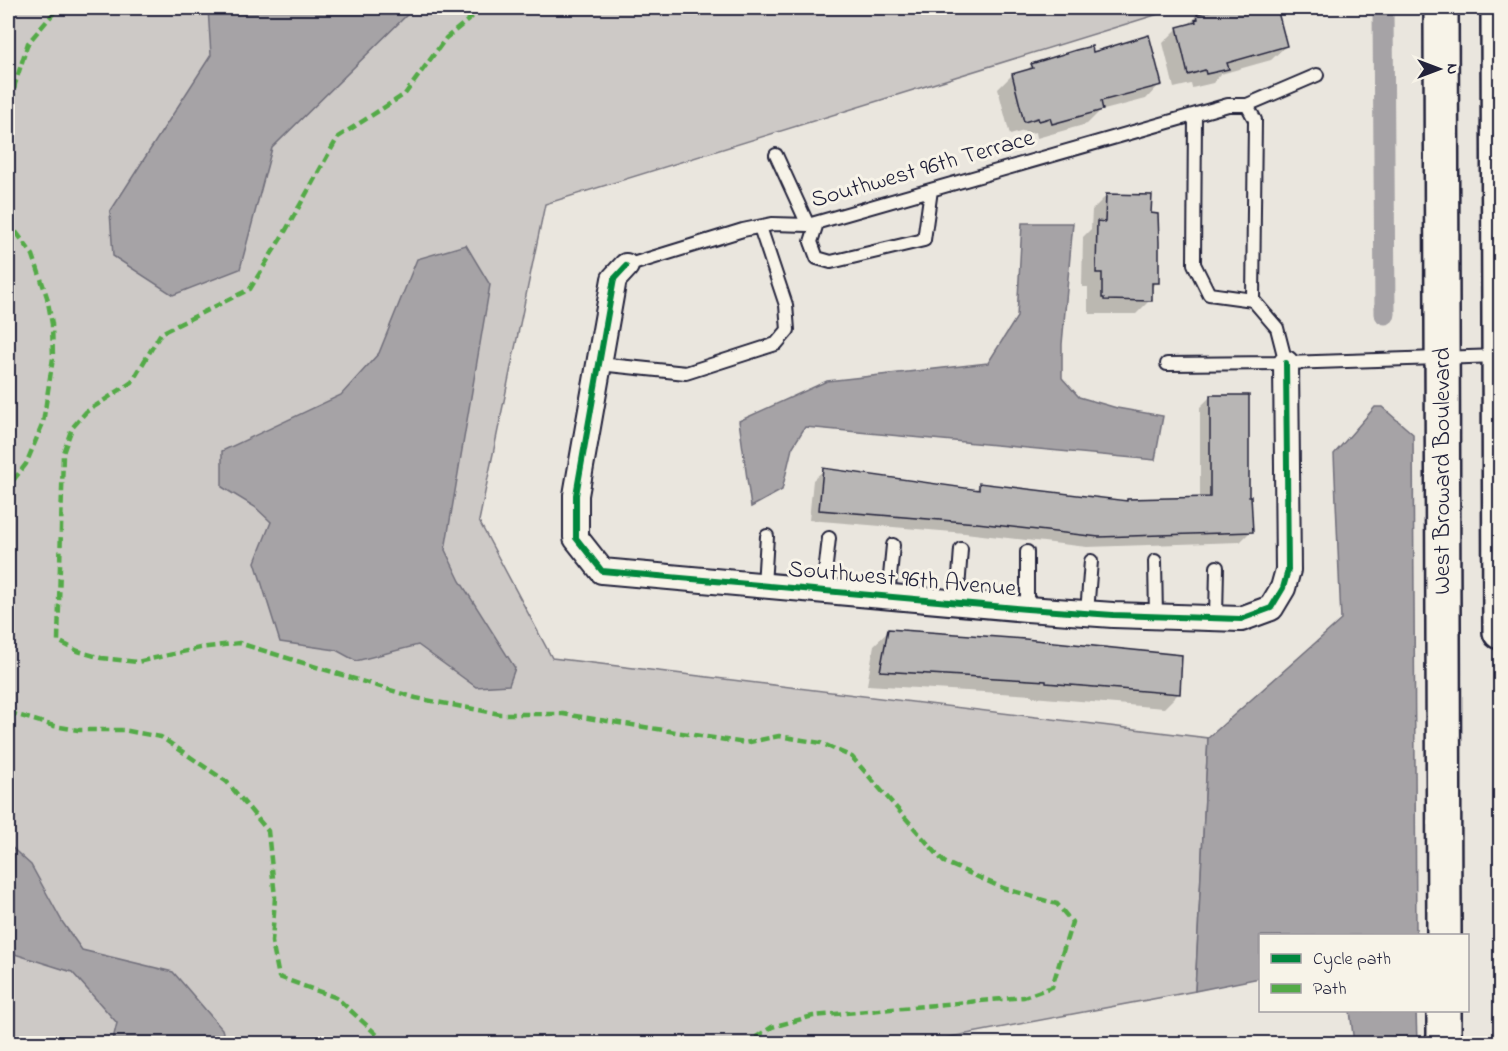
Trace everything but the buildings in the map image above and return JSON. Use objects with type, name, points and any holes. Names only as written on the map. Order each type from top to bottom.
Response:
[{"type":"main road","name":"West Broward Boulevard","points":[[1441,8],[1444,934]]},
{"type":"main road","points":[[1498,8],[1500,632]]},
{"type":"main road","points":[[1444,1012],[1444,1044]]},
{"type":"street","name":"Southwest 96th Avenue","points":[[626,266],[615,279],[576,495],[576,538],[602,571],[1027,609],[1241,619],[1271,608],[1283,588],[1288,570],[1286,363]]},
{"type":"lane","name":"Southwest 96th Terrace","points":[[626,266],[772,224],[812,224],[1228,105],[1247,105],[1317,75]]},
{"type":"lane","points":[[1247,105],[1255,120],[1253,300],[1277,328],[1286,363]]},
{"type":"lane","points":[[1195,115],[1194,264],[1209,294],[1253,300]]},
{"type":"lane","points":[[776,155],[812,224],[811,242],[817,258],[831,262],[924,240],[931,190]]},
{"type":"lane","points":[[599,364],[686,373],[776,344],[788,330],[786,305],[760,227]]},
{"type":"lane","points":[[1167,364],[1286,363],[1500,356]]},
{"type":"lane","points":[[764,586],[767,536]]},
{"type":"lane","points":[[823,591],[829,538]]},
{"type":"lane","points":[[888,597],[893,545]]},
{"type":"lane","points":[[957,603],[961,549]]},
{"type":"lane","points":[[1027,609],[1028,552]]},
{"type":"lane","points":[[1087,613],[1091,561]]},
{"type":"lane","points":[[1155,561],[1156,616]]},
{"type":"lane","points":[[1216,618],[1218,567]]},
{"type":"shaded area","points":[[8,8],[1178,8],[545,204],[479,521],[552,658],[1208,738],[1195,991],[913,1044],[8,1043]]},
{"type":"shaded area","points":[[208,8],[414,8],[272,148],[240,269],[173,295],[113,256],[110,212],[211,55]]},
{"type":"shaded area","points":[[1022,223],[1073,223],[1062,344],[1062,378],[1079,397],[1117,408],[1163,416],[1155,460],[805,427],[792,448],[782,490],[751,507],[739,421],[827,381],[988,363],[1017,317]]},
{"type":"shaded area","points":[[466,245],[490,285],[445,550],[460,581],[515,668],[509,685],[476,687],[418,645],[356,661],[336,650],[280,642],[255,562],[271,522],[255,507],[222,487],[222,451],[341,395],[379,353],[417,259]]},
{"type":"shaded area","points":[[1375,407],[1382,407],[1413,434],[1416,934],[1259,934],[1259,978],[1195,991],[1208,738],[1341,620],[1334,454]]},
{"type":"shaded area","points":[[8,844],[31,865],[63,923],[82,950],[173,972],[222,1029],[226,1043],[112,1043],[117,1023],[72,972],[8,952]]},
{"type":"shaded area","points":[[1350,1012],[1416,1012],[1417,1043],[1354,1043]]},
{"type":"waterway","points":[[1383,8],[1385,314]]},
{"type":"marked path","points":[[8,129],[15,84],[28,43],[58,8]]},
{"type":"marked path","points":[[483,8],[446,38],[405,94],[338,137],[250,289],[161,333],[132,382],[86,412],[72,428],[63,453],[58,641],[78,651],[101,658],[137,662],[200,648],[239,643],[416,698],[500,714],[563,714],[745,743],[779,736],[821,743],[852,757],[944,862],[1003,888],[1057,904],[1072,922],[1052,987],[1024,997],[813,1016],[772,1027],[745,1044]]},
{"type":"marked path","points":[[8,221],[33,255],[47,297],[52,324],[53,358],[43,423],[26,464],[8,487]]},
{"type":"marked path","points":[[8,715],[14,714],[54,726],[78,730],[123,730],[161,737],[227,782],[268,831],[275,897],[272,942],[279,977],[337,998],[387,1044]]},
{"type":"cycle path","points":[[626,266],[614,279],[576,495],[576,538],[602,571],[1027,609],[1113,615],[1241,619],[1271,608],[1283,588],[1288,570],[1286,363]]}]
